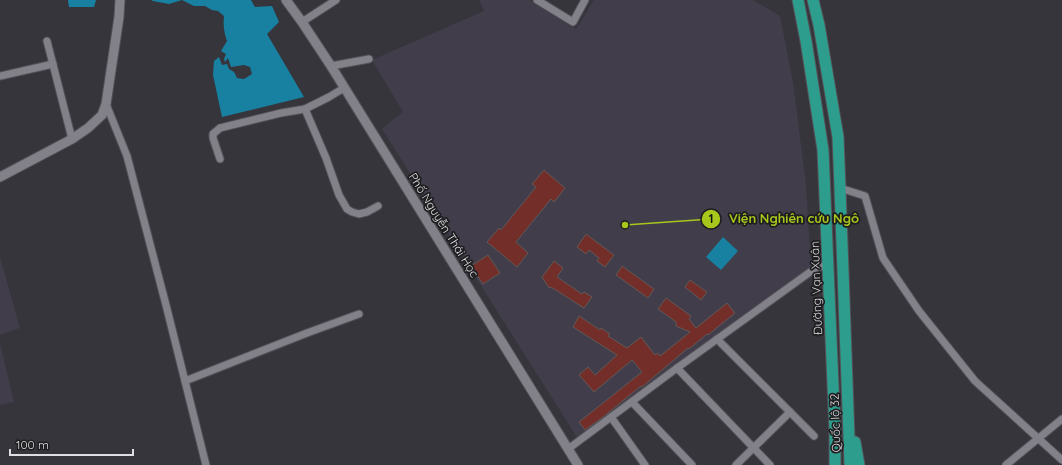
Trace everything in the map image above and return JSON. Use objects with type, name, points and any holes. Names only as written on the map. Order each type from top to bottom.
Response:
[{"type":"highway","name":"Đường Vạn Xuân","points":[[798,0],[823,150],[835,432]]},
{"type":"highway","points":[[813,0],[819,25],[838,137],[847,381],[859,465]]},
{"type":"highway","name":"Quốc lộ 32","points":[[847,381],[850,465]]},
{"type":"highway","points":[[830,465],[835,432]]},
{"type":"highway","name":"Quốc lộ 32","points":[[835,432],[835,465]]},
{"type":"main road","points":[[0,177],[72,139],[88,128],[102,115],[106,104],[120,0]]},
{"type":"main road","name":"Phố Nguyễn Thái Học","points":[[287,1],[344,88],[578,465]]},
{"type":"street","points":[[302,22],[336,0]]},
{"type":"street","points":[[537,0],[572,22],[585,0]]},
{"type":"street","points":[[47,41],[72,139]]},
{"type":"street","points":[[330,66],[369,59]]},
{"type":"street","points":[[0,76],[53,64]]},
{"type":"street","points":[[220,159],[213,134],[220,128],[305,109],[344,88]]},
{"type":"street","points":[[106,104],[127,156],[206,465]]},
{"type":"street","points":[[305,109],[329,164],[339,196],[347,209],[359,214],[367,212],[378,206]]},
{"type":"street","points":[[840,188],[865,196],[883,258],[919,311],[975,381],[1062,460]]},
{"type":"street","points":[[568,449],[817,267],[828,265]]},
{"type":"street","points":[[185,381],[359,314]]},
{"type":"street","points":[[718,339],[814,436]]},
{"type":"street","points":[[677,368],[770,465]]},
{"type":"street","points":[[632,402],[692,465]]},
{"type":"street","points":[[736,465],[790,412]]},
{"type":"street","points":[[611,417],[645,465]]},
{"type":"street","points":[[1006,465],[1062,419]]},
{"type":"shaded area","points":[[479,0],[530,0],[576,29],[594,0],[753,0],[780,16],[793,82],[806,184],[811,267],[578,439],[382,129],[403,112],[372,60],[484,11]]},
{"type":"shaded area","points":[[0,257],[20,328],[0,335]]},
{"type":"shaded area","points":[[0,343],[14,402],[0,405]]},
{"type":"water","points":[[68,0],[96,0],[94,7],[69,7]]},
{"type":"water","points":[[151,0],[182,0],[169,4]]},
{"type":"water","points":[[182,0],[251,0],[255,7],[272,6],[279,22],[267,34],[304,97],[222,117],[213,75],[214,61],[219,57],[222,65],[227,64],[229,69],[234,72],[237,78],[244,79],[252,74],[250,67],[244,65],[231,67],[228,58],[225,62],[224,59],[226,54],[221,51],[227,41],[224,29],[224,16],[218,11],[212,10],[205,6],[194,6]]},
{"type":"water","points":[[723,237],[738,251],[721,270],[706,257]]},
{"type":"building","points":[[544,170],[565,188],[554,202],[551,199],[516,242],[528,253],[517,267],[487,242],[499,228],[501,230],[536,187],[532,184]]},
{"type":"building","points":[[586,234],[614,255],[605,267],[597,261],[599,258],[589,250],[586,254],[577,247]]},
{"type":"building","points":[[488,255],[500,273],[483,284],[471,266]]},
{"type":"building","points":[[554,261],[563,268],[557,277],[582,294],[584,292],[592,297],[584,308],[551,287],[549,288],[542,277]]},
{"type":"building","points":[[622,266],[654,289],[648,298],[616,275]]},
{"type":"building","points":[[690,280],[707,292],[701,300],[685,287]]},
{"type":"building","points":[[666,298],[691,316],[689,319],[696,328],[727,303],[735,313],[708,335],[707,334],[689,349],[688,348],[642,387],[641,386],[585,430],[579,422],[642,372],[632,360],[594,392],[579,375],[588,367],[595,375],[617,355],[573,327],[579,316],[600,330],[601,328],[610,334],[608,336],[627,348],[641,337],[655,355],[658,353],[660,356],[690,332],[676,326],[676,322],[658,309]]},
{"type":"place","name":"Viện Nghiên cứu Ngô","points":[[625,225]]}]
